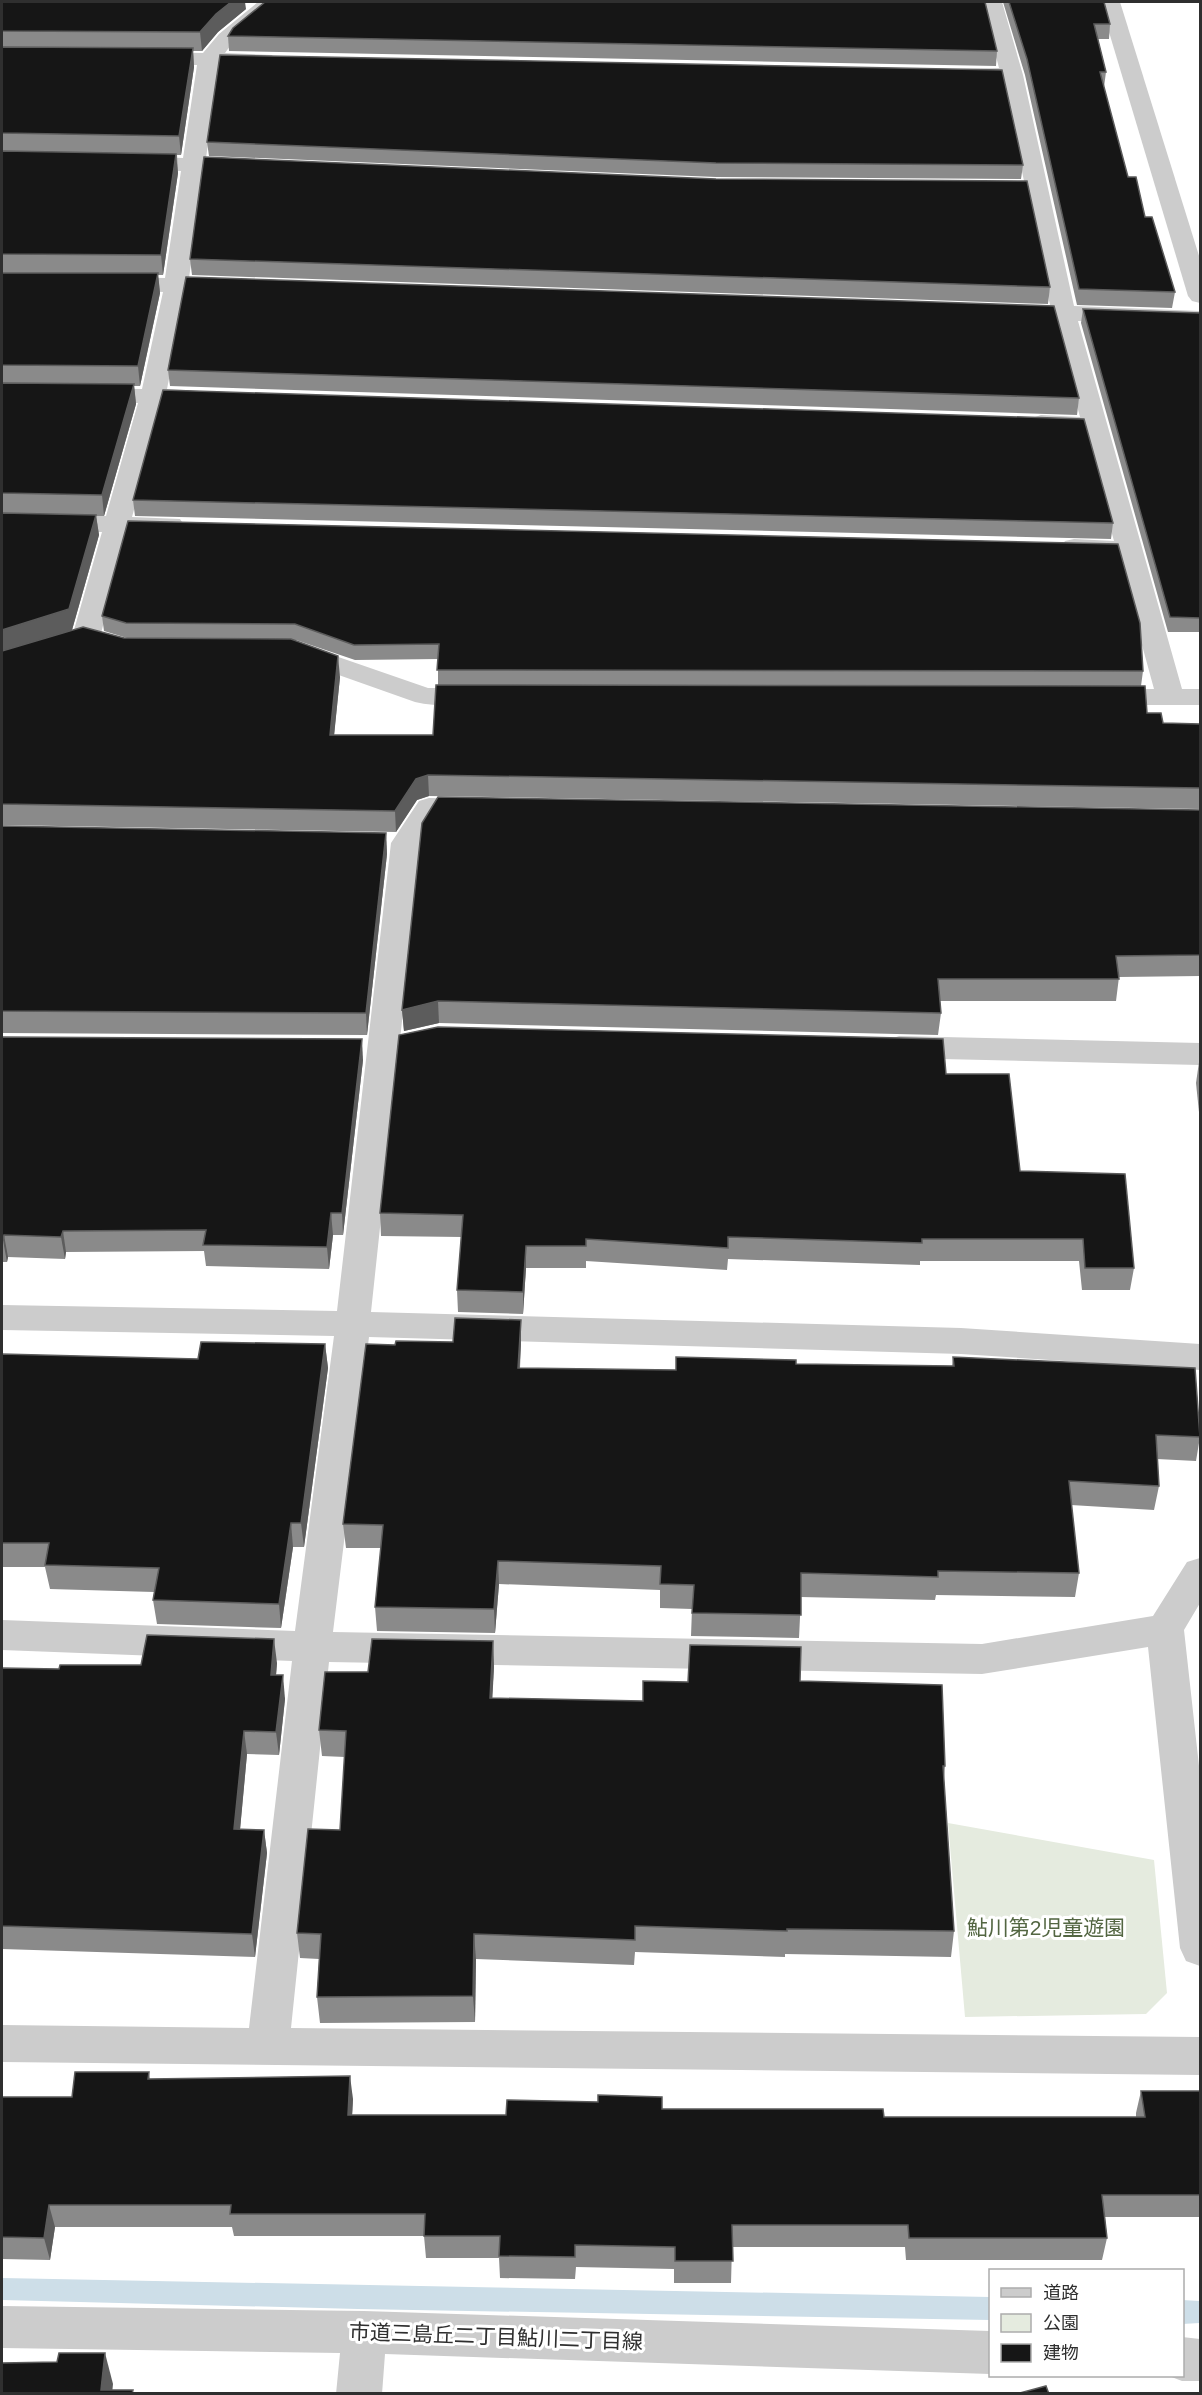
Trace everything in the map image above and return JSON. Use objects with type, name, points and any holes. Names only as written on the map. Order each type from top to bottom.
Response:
[{"type":"street","points":[[86,641],[153,395],[176,284],[209,58],[226,38],[270,2]]},
{"type":"street","points":[[992,2],[1012,75],[1064,313],[1170,697]]},
{"type":"street","points":[[1110,2],[1200,295]]},
{"type":"street","points":[[128,58],[281,60]]},
{"type":"street","points":[[940,73],[1012,75]]},
{"type":"street","points":[[115,163],[265,167]]},
{"type":"street","points":[[965,188],[1036,188]]},
{"type":"street","points":[[94,284],[259,287]]},
{"type":"street","points":[[993,311],[1200,318]]},
{"type":"street","points":[[2,394],[224,398]]},
{"type":"street","points":[[1023,423],[1094,425]]},
{"type":"street","points":[[2,523],[201,526]]},
{"type":"street","points":[[1045,547],[1128,549]]},
{"type":"street","points":[[273,650],[296,650],[426,696],[508,696]]},
{"type":"street","points":[[1075,697],[1200,697]]},
{"type":"street","points":[[268,2048],[312,1647],[353,1324],[371,1048],[394,843],[429,807],[501,808]]},
{"type":"street","points":[[371,1048],[416,1041]]},
{"type":"street","points":[[867,1046],[1200,1054]]},
{"type":"street","points":[[2,1317],[961,1341],[1200,1357]]},
{"type":"street","points":[[1200,1572],[1165,1629],[1200,1948]]},
{"type":"street","points":[[2,1635],[312,1647],[982,1659],[1165,1629]]},
{"type":"street","points":[[2,2044],[1200,2056]]},
{"type":"street","name":"市道三島丘二丁目鮎川二丁目線","points":[[2,2327],[364,2332],[989,2353]]},
{"type":"street","points":[[359,2394],[364,2332]]},
{"type":"street","points":[[1184,2359],[1200,2360]]},
{"type":"green space","name":"鮎川第2児童遊園","points":[[948,1823],[1154,1860],[1167,1993],[1146,2014],[965,2017]]},
{"type":"building","points":[[2,2],[231,2],[216,14],[200,32],[2,31]]},
{"type":"building","points":[[265,2],[985,2],[997,51],[228,36],[233,28]]},
{"type":"building","points":[[1009,2],[1104,2],[1110,24],[1094,24],[1106,72],[1100,72],[1128,177],[1136,177],[1145,217],[1152,217],[1175,292],[1079,289],[1027,59]]},
{"type":"building","points":[[2,47],[193,48],[179,136],[2,133]]},
{"type":"building","points":[[220,55],[1002,70],[1023,165],[716,163],[207,142]]},
{"type":"building","points":[[2,151],[176,154],[161,255],[2,254]]},
{"type":"building","points":[[204,157],[716,179],[1027,181],[1050,287],[190,259]]},
{"type":"building","points":[[2,273],[158,273],[138,366],[2,365]]},
{"type":"building","points":[[186,277],[1054,306],[1079,398],[168,370]]},
{"type":"building","points":[[1083,309],[1200,313],[1200,618],[1170,617]]},
{"type":"building","points":[[2,383],[134,384],[102,495],[2,493]]},
{"type":"building","points":[[163,390],[1084,419],[1113,523],[133,500]]},
{"type":"building","points":[[2,513],[96,515],[69,609],[2,630]]},
{"type":"building","points":[[128,521],[1118,544],[1140,623],[1143,671],[437,670],[439,644],[354,645],[295,624],[126,623],[102,616]]},
{"type":"building","points":[[83,627],[124,638],[291,639],[338,656],[330,735],[433,735],[436,685],[1145,686],[1147,713],[1161,713],[1163,723],[1200,724],[1200,788],[428,775],[416,779],[395,811],[2,804],[2,651]]},
{"type":"building","points":[[438,797],[1200,810],[1200,955],[1116,956],[1119,979],[938,979],[941,1013],[438,1001],[402,1010],[422,823]]},
{"type":"building","points":[[2,826],[386,833],[366,1013],[2,1011]]},
{"type":"building","points":[[438,1027],[943,1039],[946,1074],[1009,1074],[1020,1171],[1125,1174],[1134,1268],[1085,1268],[1083,1239],[922,1239],[922,1243],[728,1237],[728,1248],[586,1239],[586,1246],[526,1246],[523,1292],[457,1290],[463,1215],[380,1213],[399,1035]]},
{"type":"building","points":[[2,1037],[362,1039],[342,1213],[331,1213],[327,1247],[203,1245],[206,1230],[63,1231],[61,1237],[4,1235],[2,1240]]},
{"type":"building","points":[[455,1318],[521,1320],[518,1368],[676,1370],[676,1357],[796,1360],[796,1364],[954,1366],[953,1357],[1195,1368],[1200,1437],[1156,1435],[1159,1486],[1069,1481],[1079,1573],[938,1571],[938,1577],[801,1573],[801,1615],[692,1613],[694,1585],[660,1584],[661,1566],[498,1561],[494,1609],[375,1607],[383,1525],[343,1524],[366,1344],[395,1345],[396,1341],[453,1342]]},
{"type":"building","points":[[201,1342],[325,1344],[301,1523],[291,1523],[279,1604],[153,1600],[159,1568],[45,1565],[49,1543],[2,1543],[2,1354],[198,1359]]},
{"type":"building","points":[[147,1635],[274,1639],[271,1675],[283,1675],[276,1732],[244,1731],[234,1829],[264,1830],[252,1934],[2,1926],[2,1668],[59,1669],[60,1665],[141,1665]]},
{"type":"building","points":[[372,1639],[493,1641],[490,1698],[643,1701],[643,1681],[688,1682],[690,1645],[801,1647],[800,1681],[942,1685],[945,1766],[943,1766],[954,1931],[787,1929],[787,1931],[635,1926],[635,1940],[474,1934],[473,1996],[317,1997],[321,1934],[297,1933],[308,1829],[340,1830],[346,1731],[319,1730],[325,1672],[368,1672]]},
{"type":"building","points":[[75,2072],[149,2072],[148,2079],[350,2076],[348,2115],[506,2115],[507,2100],[598,2102],[598,2095],[662,2097],[662,2109],[883,2109],[884,2117],[1145,2117],[1141,2091],[1200,2091],[1200,2195],[1102,2195],[1107,2238],[909,2238],[908,2225],[732,2225],[733,2261],[675,2261],[675,2247],[575,2245],[575,2257],[499,2256],[500,2236],[424,2236],[425,2214],[230,2214],[231,2205],[49,2205],[44,2238],[2,2237],[2,2097],[72,2097]]},
{"type":"building","points":[[59,2353],[105,2353],[101,2390],[133,2390],[132,2394],[2,2394],[2,2363],[57,2362]]},
{"type":"building","points":[[1046,2386],[1049,2394],[1016,2394]]},
{"type":"waterway","points":[[2,2289],[989,2309]]},
{"type":"waterway","points":[[1184,2312],[1200,2312]]}]
